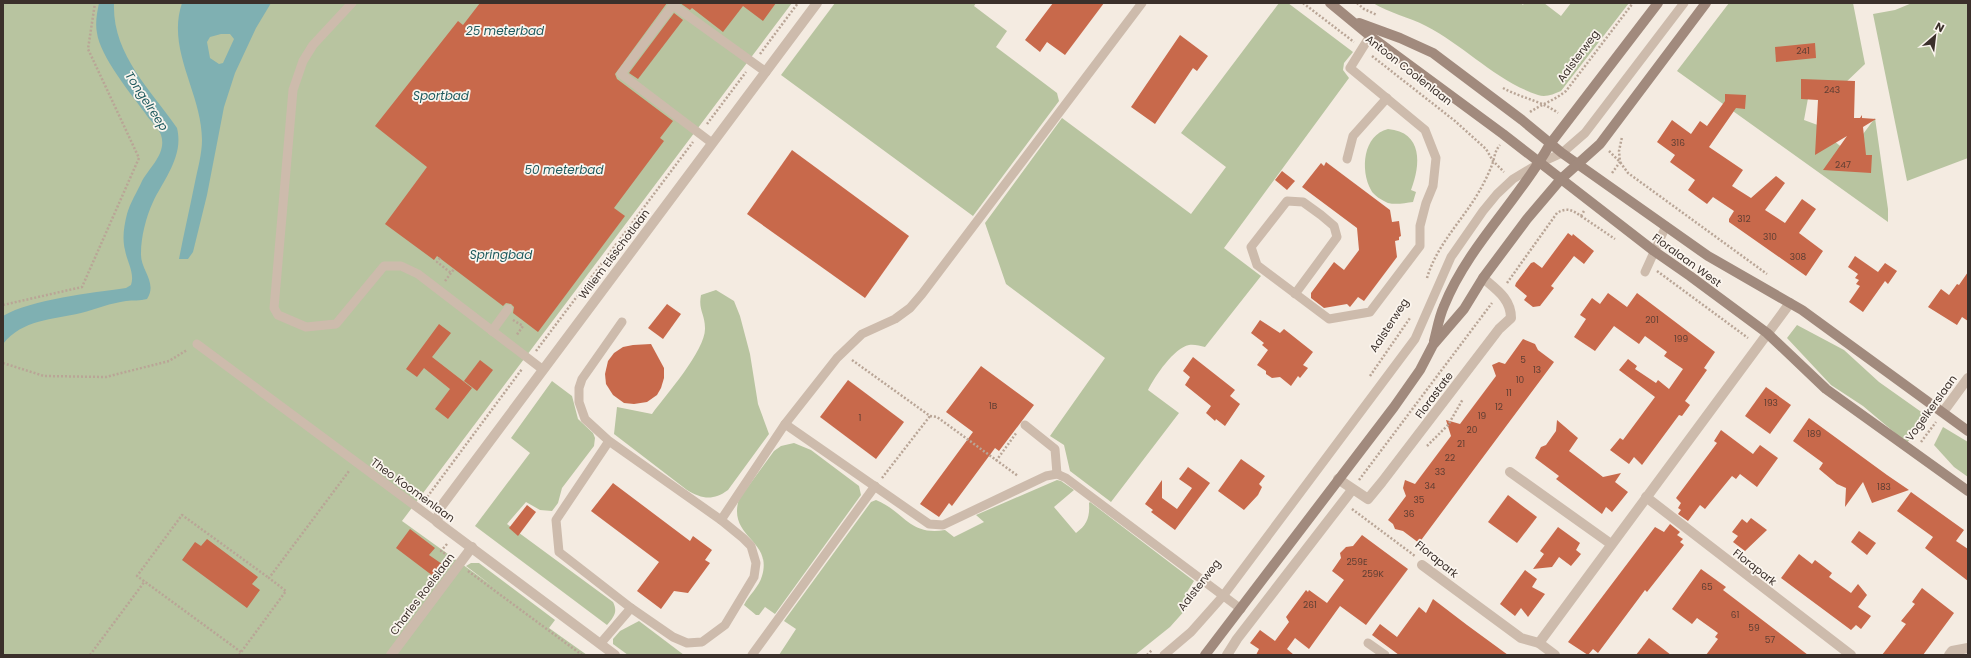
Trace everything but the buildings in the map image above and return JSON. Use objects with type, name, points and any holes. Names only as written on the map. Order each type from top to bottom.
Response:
[{"type":"main road","name":"Antoon Coolenlaan","points":[[1330,3],[1370,36],[1540,163]]},
{"type":"main road","points":[[1205,655],[1394,407],[1420,370],[1433,345],[1443,306],[1476,249],[1540,163],[1550,144],[1658,3]]},
{"type":"main road","points":[[1433,345],[1464,309],[1483,278],[1532,212],[1577,163],[1600,144],[1706,3]]},
{"type":"main road","name":"Antoon Coolenlaan","points":[[1353,21],[1400,38],[1433,54],[1459,71],[1522,120],[1550,144]]},
{"type":"main road","name":"Floralaan West","points":[[1550,144],[1708,256],[1790,303],[1968,431]]},
{"type":"main road","name":"Floralaan West","points":[[1540,163],[1654,251],[1767,333],[1826,389],[1968,491]]},
{"type":"street","name":"Willem Elsschotlaan","points":[[437,522],[440,508],[542,369],[817,3]]},
{"type":"street","name":"Florastate","points":[[1338,479],[1352,490],[1368,499],[1499,328],[1511,318],[1511,307],[1500,292],[1483,278]]},
{"type":"street","points":[[1539,643],[1790,303]]},
{"type":"street","name":"Vogelkerslaan","points":[[1943,412],[1968,378]]},
{"type":"street","points":[[1510,472],[1611,544]]},
{"type":"street","points":[[1228,654],[1237,638],[1352,490]]},
{"type":"street","name":"Florapark","points":[[1646,497],[1851,655]]},
{"type":"street","name":"Theo Koomenlaan","points":[[437,522],[615,655]]},
{"type":"street","name":"Charles Roelslaan","points":[[391,655],[472,547]]},
{"type":"street","name":"Florapark","points":[[1422,565],[1521,638],[1539,643],[1555,655]]},
{"type":"street","points":[[1949,655],[1952,651],[1968,648]]},
{"type":"lane","points":[[352,3],[313,45],[303,61],[293,90],[274,308],[278,315],[306,327],[336,324],[384,266],[401,266],[418,274],[542,369]]},
{"type":"lane","points":[[721,520],[785,424],[842,353],[862,334],[895,319],[910,308],[1142,3]]},
{"type":"lane","points":[[1164,655],[1191,632],[1223,596],[1415,339],[1450,257],[1483,211],[1512,179],[1540,163],[1562,153],[1585,133],[1684,3]]},
{"type":"lane","points":[[712,143],[621,74],[673,5],[766,72]]},
{"type":"lane","points":[[1295,294],[1337,237],[1334,226],[1303,202],[1287,201],[1251,247],[1257,265],[1295,294],[1329,319],[1370,312],[1420,246],[1420,226],[1426,203],[1433,186],[1436,158],[1425,130],[1350,68],[1364,49],[1370,36]]},
{"type":"lane","points":[[1347,158],[1353,136],[1387,98]]},
{"type":"lane","points":[[1647,269],[1666,226]]},
{"type":"lane","points":[[492,330],[508,309]]},
{"type":"lane","points":[[609,441],[556,520],[559,552],[631,608],[673,637],[687,643],[702,642],[725,625],[754,577],[756,563],[751,546],[721,520],[609,441],[585,419],[579,402],[579,388],[582,379],[622,322]]},
{"type":"lane","name":"Theo Koomenlaan","points":[[197,344],[437,522]]},
{"type":"lane","points":[[785,424],[929,524],[943,525],[1046,476],[1057,474],[1066,478],[1241,609]]},
{"type":"lane","points":[[1025,425],[1055,449],[1057,474]]},
{"type":"lane","points":[[752,655],[875,486]]},
{"type":"lane","points":[[600,644],[631,608]]},
{"type":"lane","points":[[1368,643],[1384,655]]},
{"type":"path","points":[[3,304],[82,287],[139,158],[88,48],[95,3]]},
{"type":"path","name":"Willem Elsschotlaan","points":[[419,509],[798,3]]},
{"type":"path","name":"Antoon Coolenlaan","points":[[1303,3],[1455,121],[1486,149],[1493,161]]},
{"type":"path","name":"Aalsterweg","points":[[1522,120],[1530,112],[1542,104],[1555,100],[1566,91],[1633,3]]},
{"type":"path","points":[[1425,284],[1436,256],[1481,190],[1496,150],[1507,137]]},
{"type":"path","points":[[1605,183],[1620,162],[1628,173],[1771,277]]},
{"type":"path","points":[[1581,216],[1591,202]]},
{"type":"path","points":[[1352,490],[1500,292],[1557,212],[1564,209],[1572,210],[1621,242]]},
{"type":"path","points":[[440,258],[437,262],[451,273]]},
{"type":"path","points":[[1647,269],[1758,346]]},
{"type":"path","name":"Aalsterweg","points":[[1370,377],[1412,314]]},
{"type":"path","points":[[515,321],[520,324]]},
{"type":"path","points":[[3,363],[44,376],[106,377],[169,361],[197,344]]},
{"type":"path","points":[[842,353],[930,416],[937,417],[1029,484]]},
{"type":"path","name":"Vogelkerslaan","points":[[1914,452],[1943,412]]},
{"type":"path","points":[[875,486],[930,416]]},
{"type":"path","points":[[996,460],[1018,430],[1025,425]]},
{"type":"path","points":[[269,578],[355,462]]},
{"type":"path","name":"Florapark","points":[[1342,501],[1422,561],[1422,565]]},
{"type":"path","points":[[239,655],[286,590],[182,515],[138,576],[241,652]]},
{"type":"path","points":[[443,538],[448,542],[441,551],[582,655]]},
{"type":"path","points":[[90,655],[144,581]]},
{"type":"path","points":[[1147,655],[1153,650]]},
{"type":"green space","points":[[3,3],[792,3],[402,521],[491,585],[466,566],[471,563],[479,563],[555,620],[549,628],[587,655],[3,655]]},
{"type":"green space","points":[[835,3],[976,3],[974,6],[1007,31],[996,47],[1057,93],[1059,101],[973,216],[781,75]]},
{"type":"green space","points":[[1279,3],[1288,3],[1353,52],[1344,63],[1343,70],[1349,78],[1224,248],[1261,276],[1205,347],[1189,345],[1183,347],[1171,357],[1155,377],[1148,390],[1179,413],[1111,502],[1070,471],[1064,445],[1050,436],[1105,358],[1006,284],[985,223],[1062,118],[1191,214],[1226,167],[1181,133]]},
{"type":"green space","points":[[1373,3],[1521,3],[1523,5],[1524,3],[1544,3],[1561,16],[1571,3],[1629,3],[1561,91],[1544,96],[1523,89],[1508,81],[1454,43],[1426,26],[1386,10]]},
{"type":"green space","points":[[1729,3],[1853,3],[1865,64],[1843,85],[1811,82],[1804,120],[1834,131],[1829,137],[1849,153],[1875,118],[1888,209],[1888,222],[1677,71]]},
{"type":"green space","points":[[1912,3],[1968,3],[1968,158],[1907,181],[1873,14],[1895,10]]},
{"type":"green space","points":[[1388,129],[1399,131],[1408,136],[1416,151],[1417,170],[1411,190],[1416,192],[1413,202],[1397,204],[1388,203],[1374,194],[1368,182],[1365,163],[1369,146],[1373,138]]},
{"type":"green space","points":[[716,290],[734,301],[740,316],[750,354],[758,404],[769,434],[728,490],[723,494],[708,498],[687,490],[614,434],[617,407],[652,414],[684,372],[704,337],[705,323],[700,305],[701,295]]},
{"type":"green space","points":[[1797,325],[1844,350],[1879,382],[1927,416],[1907,443],[1863,406],[1831,385],[1787,338]]},
{"type":"green space","points":[[552,381],[572,396],[578,419],[593,433],[595,438],[594,446],[562,488],[558,503],[552,511],[540,510],[526,502],[507,524],[613,602],[615,612],[607,625],[475,526],[530,453],[511,438]]},
{"type":"green space","points":[[1943,427],[1968,442],[1968,477],[1954,467],[1934,445]]},
{"type":"green space","points":[[794,443],[811,450],[859,486],[861,495],[775,614],[765,607],[759,615],[756,615],[744,605],[761,580],[764,564],[761,554],[739,522],[737,512],[739,499],[774,451],[781,446]]},
{"type":"green space","points":[[1057,480],[1074,490],[1054,507],[1076,533],[1083,527],[1087,520],[1090,502],[1194,581],[1187,592],[1195,599],[1170,627],[1135,655],[779,655],[796,629],[784,621],[871,502],[876,500],[886,505],[908,522],[923,530],[945,530],[954,537],[984,522],[976,515]]},
{"type":"green space","points":[[639,621],[684,655],[628,655],[613,644],[613,639],[620,631]]},
{"type":"water","name":"Tongelreep","points":[[99,3],[114,3],[115,21],[119,39],[126,55],[145,85],[177,128],[178,148],[175,158],[172,167],[150,208],[143,234],[141,259],[150,281],[150,293],[147,299],[115,303],[81,313],[49,319],[29,325],[11,336],[3,344],[3,316],[15,310],[46,301],[126,288],[131,285],[132,276],[124,246],[126,218],[142,181],[160,154],[162,142],[158,129],[124,85],[104,53],[99,42],[96,29],[96,18]]},
{"type":"water","points":[[182,3],[271,3],[256,28],[235,73],[224,107],[207,195],[193,252],[188,259],[179,259],[200,161],[202,140],[197,105],[181,55],[178,38],[178,20]],"holes":[[[221,34],[230,34],[234,39],[223,63],[219,64],[210,58],[207,42],[210,37]]]},
{"type":"water label","name":"25 meterbad","points":[[505,30]]},
{"type":"water label","name":"Sportbad","points":[[441,95]]},
{"type":"water label","name":"50 meterbad","points":[[564,169]]},
{"type":"water label","name":"Springbad","points":[[501,254]]}]
